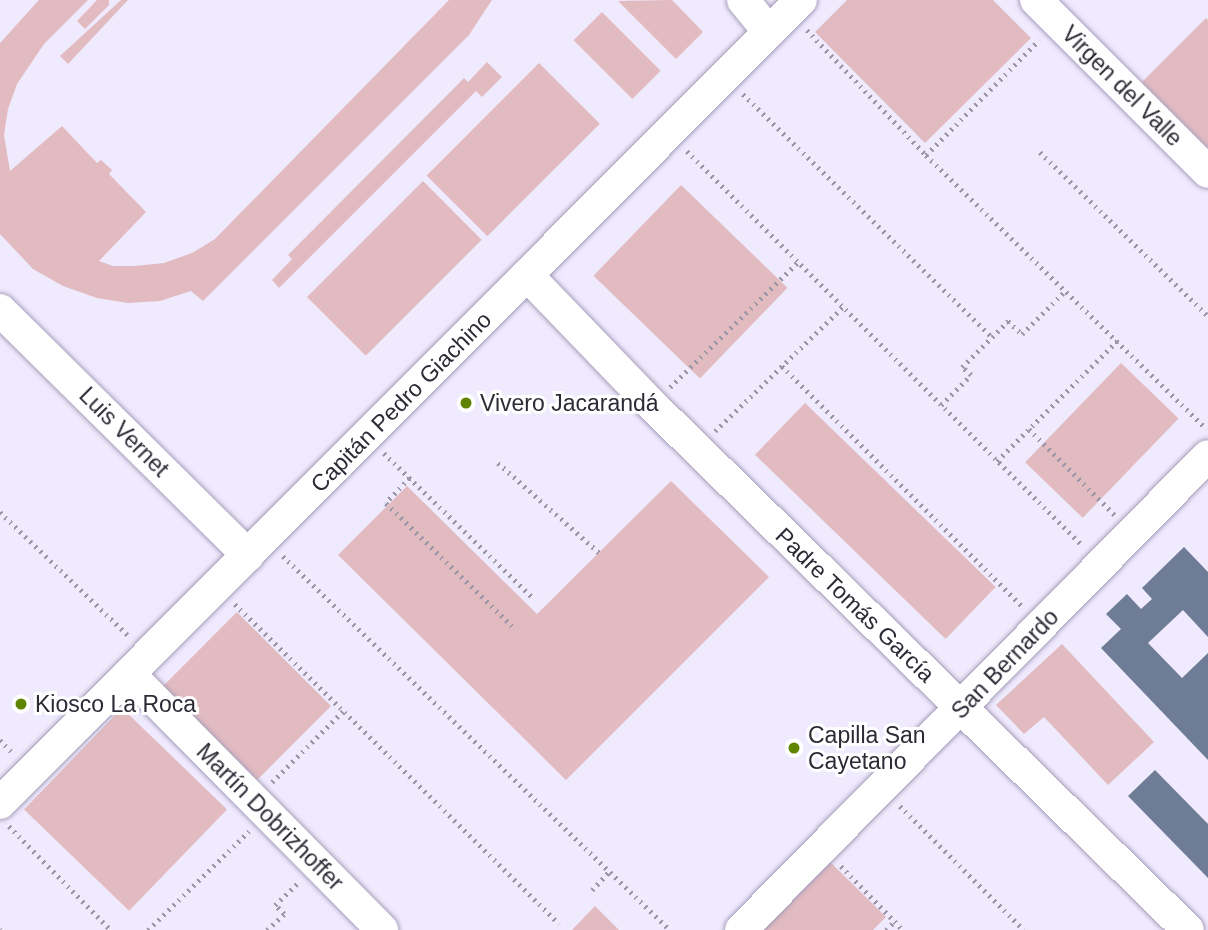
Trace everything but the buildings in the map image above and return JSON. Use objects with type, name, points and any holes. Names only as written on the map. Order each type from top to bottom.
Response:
[{"type":"street","points":[[743,0],[787,15]]},
{"type":"street","name":"Virgen del Valle","points":[[1046,11],[1208,172]]},
{"type":"street","name":"Capitán Pedro Giachino","points":[[0,803],[787,15]]},
{"type":"street","name":"Padre Tomás García","points":[[527,275],[652,405],[1188,930]]},
{"type":"street","name":"Luis Vernet","points":[[0,310],[256,547]]},
{"type":"street","name":"San Bernardo","points":[[741,930],[1208,456]]},
{"type":"street","name":"Martín Dobrizhoffer","points":[[139,664],[260,807],[382,930]]},
{"type":"path","points":[[926,155],[1046,11]]},
{"type":"path","points":[[787,15],[926,155],[1208,430]]},
{"type":"path","points":[[725,76],[992,337]]},
{"type":"path","points":[[669,133],[1101,565]]},
{"type":"path","points":[[1040,152],[1208,316]]},
{"type":"path","points":[[652,405],[798,262]]},
{"type":"path","points":[[940,405],[971,375],[962,367],[1008,321],[1022,334],[1065,291]]},
{"type":"path","points":[[697,449],[843,307]]},
{"type":"path","points":[[997,461],[1117,341]]},
{"type":"path","points":[[782,366],[1042,626]]},
{"type":"path","points":[[1028,429],[1133,533]]},
{"type":"path","points":[[366,436],[534,599]]},
{"type":"path","points":[[498,463],[602,555]]},
{"type":"path","points":[[410,478],[386,503],[512,626]]},
{"type":"path","points":[[0,512],[139,664]]},
{"type":"path","points":[[256,547],[670,930]]},
{"type":"path","points":[[217,586],[559,923]]},
{"type":"path","points":[[148,930],[343,711]]},
{"type":"path","points":[[882,788],[1024,930]]},
{"type":"path","points":[[0,817],[111,930]]},
{"type":"path","points":[[823,848],[903,930]]},
{"type":"path","points":[[267,930],[284,914],[275,905],[317,864]]},
{"type":"path","points":[[592,890],[610,872]]},
{"type":"path","points":[[886,930],[895,921]]},
{"type":"shaded area","points":[[39,0],[88,0],[44,44],[17,84],[8,109],[4,135],[10,171],[62,126],[97,163],[101,160],[112,170],[109,174],[146,212],[99,261],[113,266],[135,266],[164,263],[192,253],[215,239],[449,0],[492,0],[469,35],[203,301],[191,291],[160,301],[128,303],[97,298],[63,286],[33,269],[0,234],[0,43]]},
{"type":"shaded area","points":[[97,0],[109,0],[109,5],[85,29],[77,21]]},
{"type":"shaded area","points":[[121,0],[128,0],[68,64],[60,56]]},
{"type":"shaded area","points":[[672,0],[703,32],[676,59],[618,1]]},
{"type":"shaded area","points":[[847,0],[993,0],[1031,38],[925,143],[815,32]]},
{"type":"shaded area","points":[[602,12],[661,71],[632,99],[574,40]]},
{"type":"shaded area","points":[[1206,18],[1208,20],[1208,148],[1142,82]]},
{"type":"shaded area","points":[[487,62],[502,77],[482,97],[476,91],[279,288],[272,280],[292,259],[288,255],[464,78],[468,82]]},
{"type":"shaded area","points":[[539,63],[600,124],[487,236],[427,175]]},
{"type":"shaded area","points":[[423,181],[482,240],[366,356],[307,297]]},
{"type":"shaded area","points":[[681,185],[787,288],[700,378],[593,276]]},
{"type":"shaded area","points":[[1121,363],[1179,419],[1083,518],[1025,462]]},
{"type":"shaded area","points":[[805,403],[996,587],[946,639],[755,455]]},
{"type":"shaded area","points":[[671,481],[769,577],[566,780],[338,555],[407,486],[537,614]]},
{"type":"shaded area","points":[[237,612],[331,706],[255,782],[161,688]]},
{"type":"shaded area","points":[[1062,644],[1154,742],[1108,785],[1044,717],[1024,734],[996,705]]},
{"type":"shaded area","points":[[122,708],[227,809],[129,911],[24,809]]},
{"type":"shaded area","points":[[824,856],[886,917],[873,930],[751,930]]},
{"type":"shaded area","points":[[595,906],[619,930],[572,930]]},
{"type":"place","name":"Vivero Jacarandá","points":[[466,403]]},
{"type":"place","name":"Kiosco La Roca","points":[[21,704]]},
{"type":"place","name":"Capilla San Cayetano","points":[[794,748]]}]
